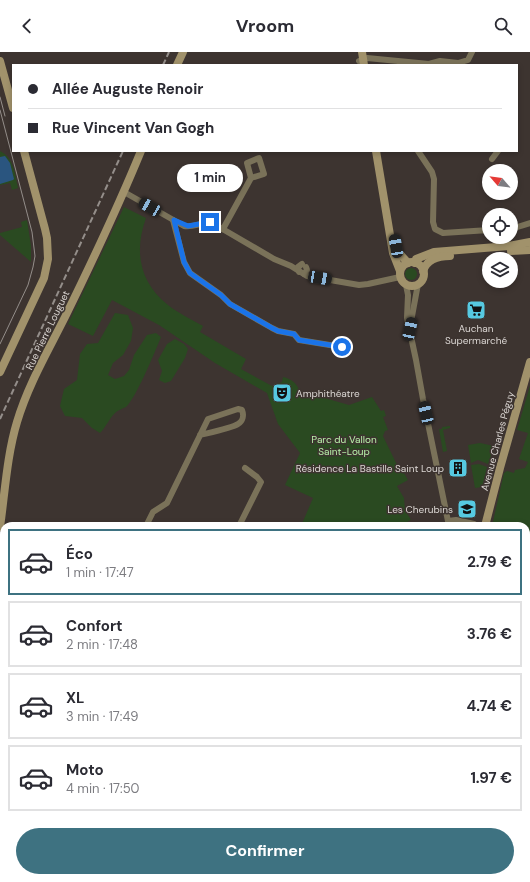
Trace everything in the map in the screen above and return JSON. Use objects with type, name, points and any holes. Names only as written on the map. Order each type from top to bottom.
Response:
[{"type":"main road","points":[[177,64],[182,52]]},
{"type":"main road","points":[[358,52],[362,61]]},
{"type":"main road","points":[[0,61],[12,104]]},
{"type":"main road","points":[[0,372],[44,278],[48,259],[45,228],[24,152]]},
{"type":"main road","name":"Rue Pierre Louguet","points":[[1,522],[11,444],[24,398],[69,309],[124,192],[141,152]]},
{"type":"main road","points":[[376,152],[393,253],[400,274],[406,285],[412,286],[418,284],[423,278],[425,265],[437,257],[526,249],[530,250]]},
{"type":"main road","points":[[380,152],[396,246],[399,253],[412,263],[421,267],[423,271]]},
{"type":"main road","points":[[400,274],[403,266],[434,252],[510,246],[530,242]]},
{"type":"main road","name":"Avenue Charles Péguy","points":[[486,522],[530,362]]},
{"type":"street","points":[[362,61],[367,58],[429,64],[434,64],[440,61],[458,63],[468,60],[472,52]]},
{"type":"street","points":[[419,152],[432,172],[434,179],[433,222],[435,229],[443,233],[482,230]]},
{"type":"street","points":[[492,159],[497,152]]},
{"type":"street","points":[[223,229],[251,178]]},
{"type":"street","points":[[124,192],[174,220],[188,226],[210,222],[301,273],[320,278],[365,285],[400,274]]},
{"type":"street","points":[[174,220],[184,262],[188,271],[221,295],[230,304],[278,331],[294,334],[299,340],[342,347]]},
{"type":"street","points":[[518,227],[530,223]]},
{"type":"street","points":[[301,273],[298,267],[304,266]]},
{"type":"street","points":[[410,329],[418,284]]},
{"type":"street","points":[[406,285],[408,295],[407,318],[448,522]]},
{"type":"street","points":[[148,522],[153,512],[167,503],[200,435],[208,419],[238,409],[242,410],[242,419],[237,425],[200,435]]},
{"type":"street","points":[[241,522],[261,482],[258,477],[245,468]]},
{"type":"street","points":[[452,522],[456,520],[465,522]]},
{"type":"green space","points":[[0,151],[5,154],[11,162],[15,172],[18,188],[12,190],[10,183],[0,185]]},
{"type":"green space","name":"Parc du Vallon Saint-Loup","points":[[124,207],[146,218],[140,242],[140,254],[145,276],[151,286],[158,296],[168,305],[203,326],[200,332],[246,359],[241,369],[272,386],[282,382],[283,377],[293,382],[300,391],[349,405],[372,397],[381,411],[384,410],[386,416],[383,417],[388,430],[385,431],[383,436],[398,467],[400,466],[408,480],[397,486],[404,498],[405,510],[411,520],[407,522],[303,522],[313,498],[285,485],[300,453],[278,424],[267,393],[215,363],[159,325],[112,300],[93,336],[68,324]]},
{"type":"green space","points":[[27,220],[31,246],[31,262],[0,235],[0,233],[22,227],[21,222]]},
{"type":"green space","points":[[411,268],[415,270],[417,274],[415,278],[411,280],[407,278],[405,274],[407,270]]},
{"type":"green space","points":[[115,313],[128,315],[133,328],[131,341],[123,355],[113,363],[108,375],[115,379],[124,376],[129,370],[134,355],[147,335],[156,333],[161,337],[145,374],[130,402],[126,407],[115,413],[100,433],[92,428],[82,418],[65,416],[60,406],[64,389],[77,380],[80,354],[87,344],[98,343]]},
{"type":"green space","points":[[175,339],[184,344],[188,349],[185,358],[171,381],[165,383],[159,380],[162,371],[158,360],[167,344]]},
{"type":"green space","points":[[530,386],[530,522],[493,522],[504,473],[507,471],[514,473],[515,470],[525,468],[528,462],[519,459],[528,433],[517,430]]},
{"type":"green space","points":[[450,426],[450,428],[443,430],[447,451],[443,452],[439,429]]},
{"type":"green space","points":[[480,443],[494,446],[488,464],[478,460],[471,463],[468,445]]},
{"type":"green space","points":[[479,464],[487,467],[482,487],[475,488],[471,465]]},
{"type":"water","points":[[5,156],[10,163],[14,179],[0,184],[0,157]]},
{"type":"tram line","points":[[0,97],[5,116]]},
{"type":"tram line","points":[[0,110],[32,232],[35,256],[28,285],[0,344]]},
{"type":"railway","points":[[163,64],[169,52]]},
{"type":"railway","points":[[0,419],[123,152]]},
{"type":"place","name":"Auchan Supermarché","points":[[476,310]]},
{"type":"place","name":"Amphithéatre","points":[[282,393]]},
{"type":"place","name":"Résidence La Bastille Saint Loup","points":[[458,468]]},
{"type":"place","name":"Les Cherubins","points":[[467,509]]},
{"type":"route","points":[[210,222],[184,226],[174,220],[184,262],[190,273],[221,295],[230,304],[278,331],[294,334],[299,340],[342,347]]}]
